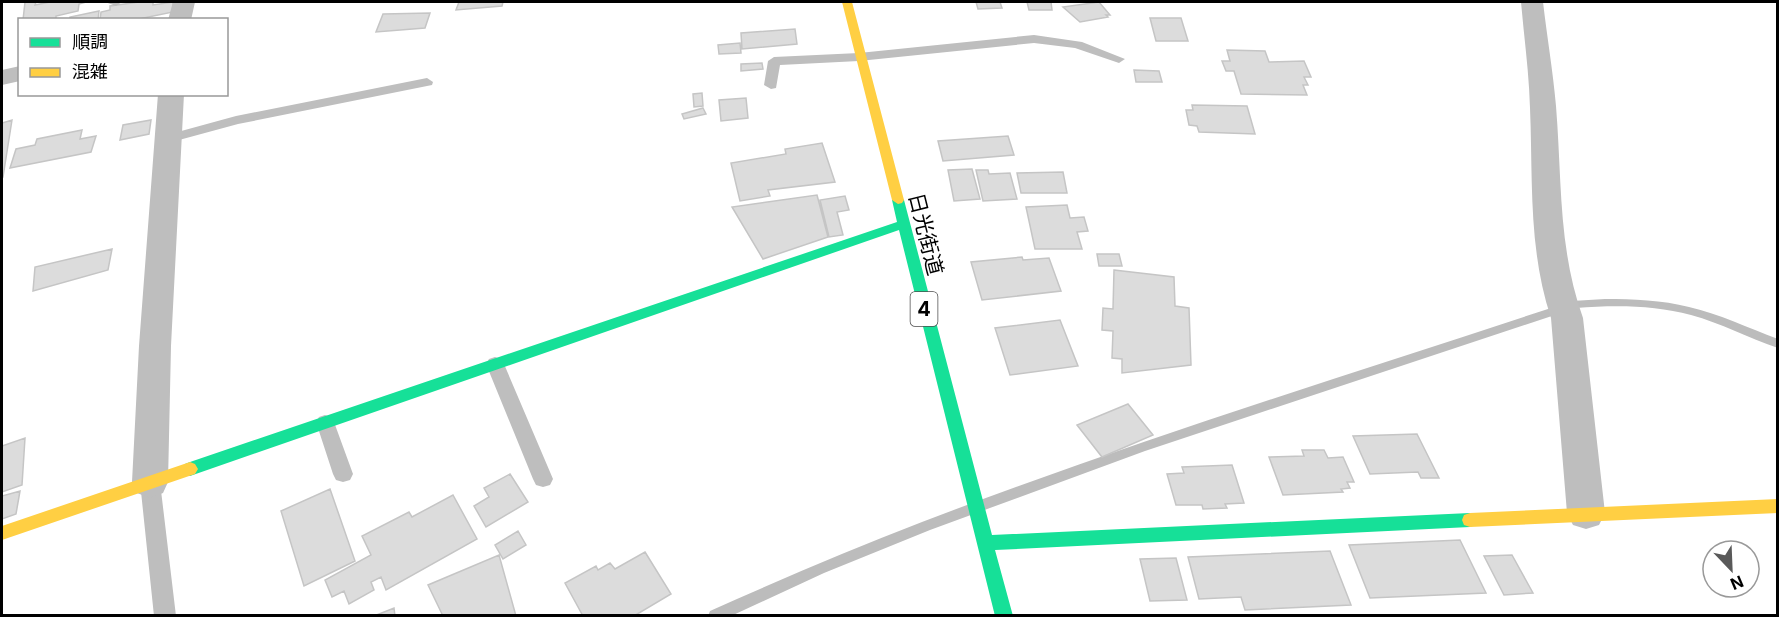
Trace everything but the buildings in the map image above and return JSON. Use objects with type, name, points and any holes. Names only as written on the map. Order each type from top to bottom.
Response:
[{"type":"main road","name":"日光街道","points":[[846,2],[1004,615]]},
{"type":"main road","points":[[2,533],[902,225]]},
{"type":"main road","points":[[984,543],[1586,513],[1778,506]]},
{"type":"street","points":[[180,18],[184,2]]},
{"type":"street","points":[[1532,2],[1543,106],[1546,201],[1556,291],[1567,318],[1586,513]]},
{"type":"street","points":[[2,78],[18,74]]},
{"type":"street","points":[[150,482],[155,346],[171,96]]},
{"type":"lane","points":[[771,85],[774,61],[859,57],[1058,39],[1079,43],[1119,59]]},
{"type":"lane","points":[[168,139],[236,120],[427,82]]},
{"type":"lane","points":[[495,364],[543,479]]},
{"type":"lane","points":[[325,422],[343,474]]},
{"type":"lane","points":[[150,482],[165,615]]},
{"type":"waterway","points":[[715,616],[820,569],[1033,486],[1250,411],[1576,304],[1634,303],[1677,308],[1713,318],[1778,344]]},
{"type":"traffic: fast","points":[[898,200],[1004,616]]},
{"type":"traffic: fast","points":[[190,469],[902,225]]},
{"type":"traffic: fast","points":[[984,543],[1470,520]]},
{"type":"traffic: slow","points":[[847,2],[898,200]]},
{"type":"traffic: slow","points":[[2,533],[190,469]]},
{"type":"traffic: slow","points":[[1470,520],[1778,506]]}]
